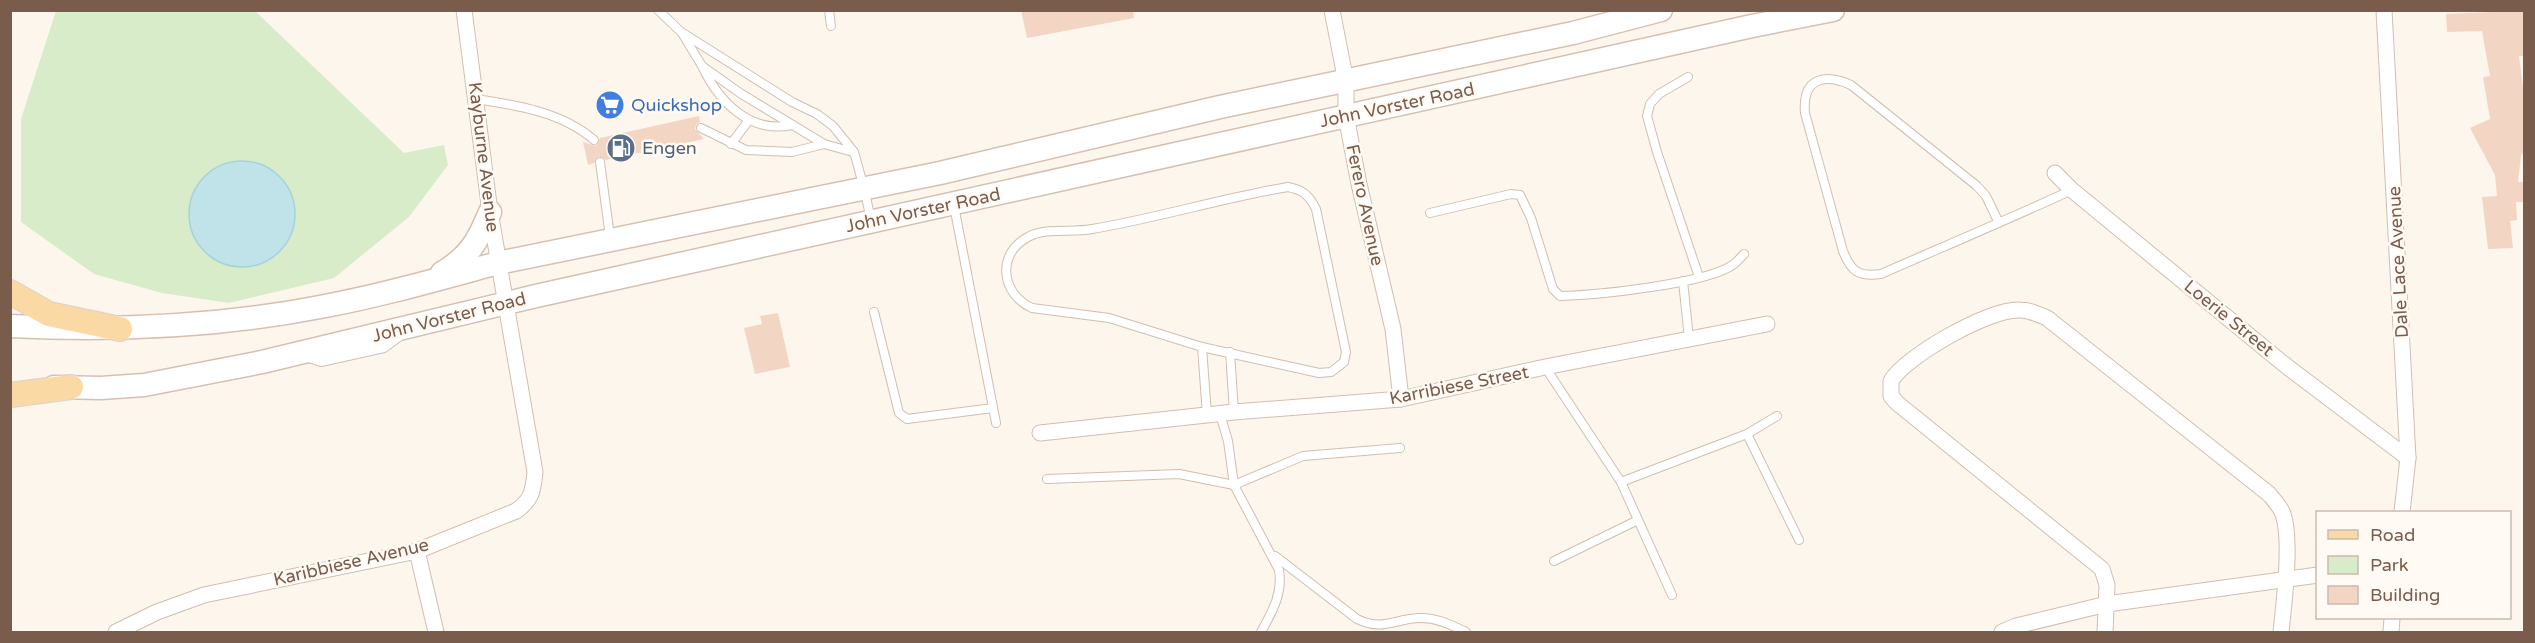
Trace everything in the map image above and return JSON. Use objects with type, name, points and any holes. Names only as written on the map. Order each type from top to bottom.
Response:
[{"type":"main road","name":"John Vorster Road","points":[[10,327],[120,329],[208,323],[308,309],[426,284],[498,263],[940,173],[1220,108],[1573,33],[1661,10]]},
{"type":"main road","name":"John Vorster Road","points":[[10,386],[144,385],[298,354],[504,304],[871,221],[1833,10]]},
{"type":"main road","points":[[426,284],[456,264],[472,248],[490,212]]},
{"type":"main road","points":[[10,292],[49,314],[120,329]]},
{"type":"main road","points":[[10,395],[70,387]]},
{"type":"street","name":"Kayburne Avenue","points":[[464,10],[504,304]]},
{"type":"street","name":"Ferero Avenue","points":[[1332,10],[1346,82],[1346,116],[1359,184],[1393,329],[1401,399]]},
{"type":"street","name":"Dale Lace Avenue","points":[[2384,10],[2408,458],[2402,511]]},
{"type":"street","name":"Loerie Street","points":[[2055,173],[2072,190],[2285,365],[2408,458]]},
{"type":"street","name":"Karibbiese Avenue","points":[[116,633],[157,612],[204,595],[417,551],[516,511],[526,504],[532,495],[535,472],[504,304]]},
{"type":"street","points":[[2105,633],[2106,575],[2102,568],[1891,396],[1891,381],[1906,363],[1954,333],[2007,311],[2019,309],[2047,318],[2269,494],[2278,504],[2286,525],[2286,578],[2281,633]]},
{"type":"street","name":"Karribiese Street","points":[[1040,432],[1401,399],[1767,324]]},
{"type":"street","points":[[417,551],[436,633]]},
{"type":"street","points":[[2002,633],[2016,626],[2107,604],[2316,575]]},
{"type":"lane","points":[[658,10],[681,32],[833,126],[854,152],[871,221]]},
{"type":"lane","points":[[829,10],[831,26]]},
{"type":"lane","points":[[681,32],[718,94],[749,120],[764,127],[777,128],[792,125]]},
{"type":"lane","points":[[702,66],[824,144],[854,152]]},
{"type":"lane","points":[[1688,77],[1659,94],[1650,104],[1647,116],[1656,152],[1699,278]]},
{"type":"lane","points":[[1999,223],[1986,196],[1977,186],[1851,86],[1835,78],[1825,78],[1808,89],[1804,101],[1805,113],[1844,251],[1848,263],[1857,272],[1867,276],[1881,274],[1999,223],[2072,190]]},
{"type":"lane","points":[[476,99],[511,105],[558,119],[581,129],[594,140]]},
{"type":"lane","points":[[731,144],[749,120]]},
{"type":"lane","points":[[701,128],[747,150],[780,152],[802,150],[824,144]]},
{"type":"lane","points":[[600,162],[610,242]]},
{"type":"lane","points":[[1288,187],[1301,190],[1311,198],[1316,209],[1346,352],[1344,362],[1332,372],[1319,373],[1202,347],[1108,318],[1032,308],[1021,303],[1012,293],[1007,280],[1006,266],[1012,253],[1029,236],[1091,229],[1288,187]]},
{"type":"lane","points":[[1430,213],[1511,194],[1520,195],[1531,218],[1553,288],[1560,296],[1588,295],[1699,278],[1734,265],[1744,254]]},
{"type":"lane","points":[[954,204],[996,423]]},
{"type":"lane","points":[[1683,281],[1689,339]]},
{"type":"lane","points":[[874,312],[898,413],[902,418],[993,408]]},
{"type":"lane","points":[[1202,347],[1228,441],[1233,485],[1272,554],[1281,581],[1277,603],[1261,633]]},
{"type":"lane","points":[[1220,414],[1230,352]]},
{"type":"lane","points":[[1545,368],[1621,482],[1672,595]]},
{"type":"lane","points":[[1621,482],[1747,434],[1777,416]]},
{"type":"lane","points":[[1747,434],[1798,540]]},
{"type":"lane","points":[[1047,479],[1179,474],[1233,485],[1303,456],[1400,448]]},
{"type":"lane","points":[[1554,561],[1638,520]]},
{"type":"lane","points":[[1272,554],[1357,619],[1369,625],[1387,625],[1419,618],[1443,621],[1466,633]]},
{"type":"green space","points":[[56,11],[255,11],[404,153],[444,145],[448,165],[409,217],[334,278],[229,303],[162,293],[94,274],[21,222],[21,119]]},
{"type":"water","points":[[242,161],[262,165],[279,177],[291,194],[295,214],[291,234],[279,251],[262,263],[242,267],[222,263],[205,251],[193,234],[189,214],[193,194],[205,177],[222,165]]},
{"type":"building","points":[[1021,10],[1133,10],[1134,18],[1027,38]]},
{"type":"building","points":[[2491,10],[2524,10],[2524,56],[2519,56],[2524,96],[2524,153],[2521,155],[2518,182],[2524,182],[2524,202],[2516,202],[2517,220],[2510,221],[2513,248],[2488,249],[2482,197],[2497,196],[2495,175],[2470,128],[2490,119],[2483,77],[2490,76],[2482,31],[2447,32],[2446,14],[2492,12]]},
{"type":"building","points":[[699,116],[700,122],[695,129],[704,139],[606,160],[599,156],[594,163],[588,165],[583,142],[596,146],[600,138]]},
{"type":"building","points":[[778,313],[790,367],[755,374],[744,328],[762,324],[760,316]]},
{"type":"place","name":"Quickshop","points":[[610,105]]},
{"type":"place","name":"Engen","points":[[621,148]]}]
